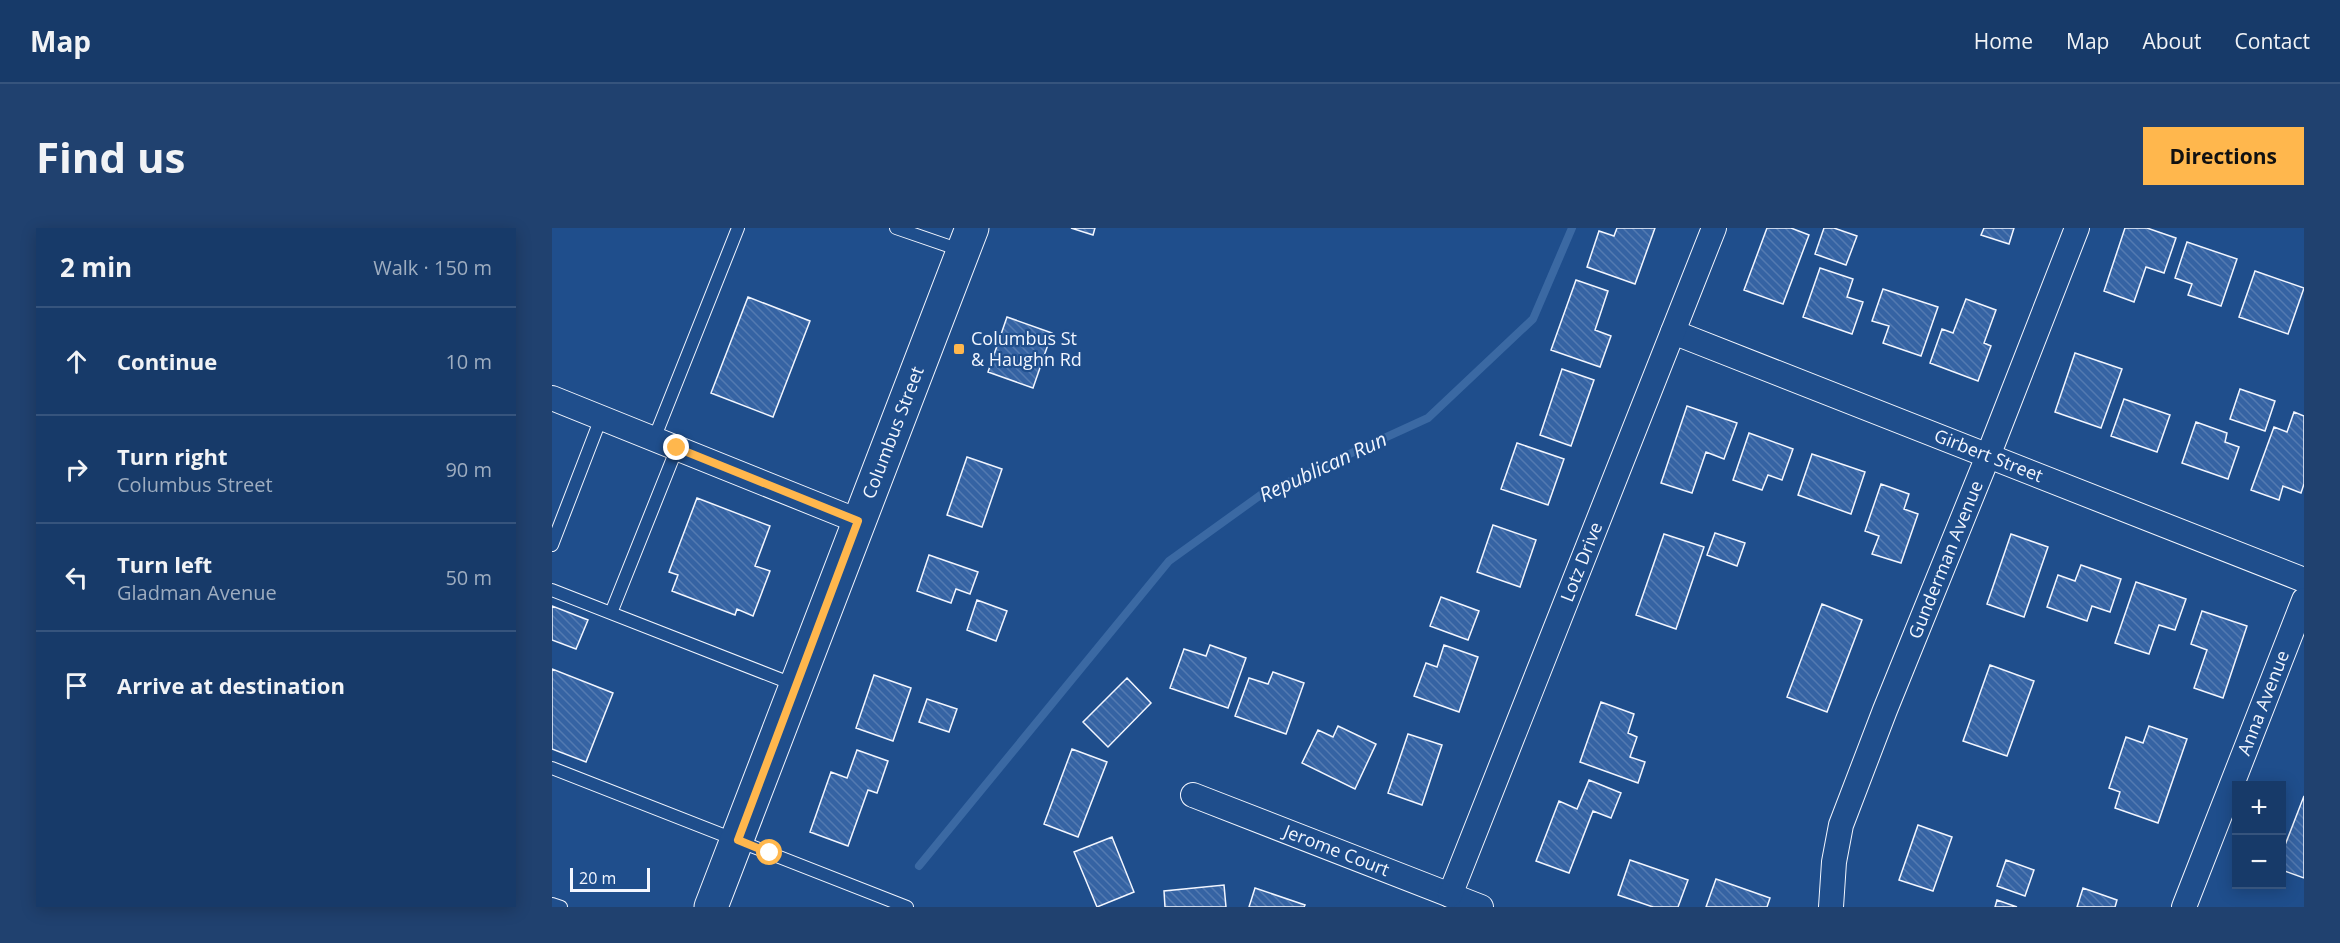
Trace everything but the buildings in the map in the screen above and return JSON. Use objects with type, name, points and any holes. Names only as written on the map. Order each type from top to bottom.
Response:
[{"type":"main road","name":"Columbus Street","points":[[711,907],[968,239]]},
{"type":"street","name":"Lotz Drive","points":[[1450,895],[1714,228]]},
{"type":"street","name":"Gunderman Avenue","points":[[1830,907],[1834,862],[1841,825],[2077,228]]},
{"type":"street","name":"Girbert Street","points":[[1673,332],[2304,580]]},
{"type":"street","points":[[552,398],[858,521]]},
{"type":"street","name":"Anna Avenue","points":[[2184,907],[2304,600]]},
{"type":"street","name":"Jerome Court","points":[[1193,795],[1481,907]]},
{"type":"lane","points":[[654,438],[738,228]]},
{"type":"lane","points":[[896,228],[968,239]]},
{"type":"lane","points":[[552,545],[601,418]]},
{"type":"lane","points":[[611,613],[677,448]]},
{"type":"lane","points":[[552,590],[796,685]]},
{"type":"lane","points":[[552,768],[907,907]]},
{"type":"lane","points":[[552,904],[561,907]]},
{"type":"waterway","name":"Republican Run","points":[[919,866],[1169,561],[1262,494],[1428,418],[1533,319],[1572,228]]},
{"type":"place","name":"Columbus St & Haughn Rd","points":[[959,349]]},
{"type":"route","points":[[677,448],[858,521],[738,840],[770,853]]}]
